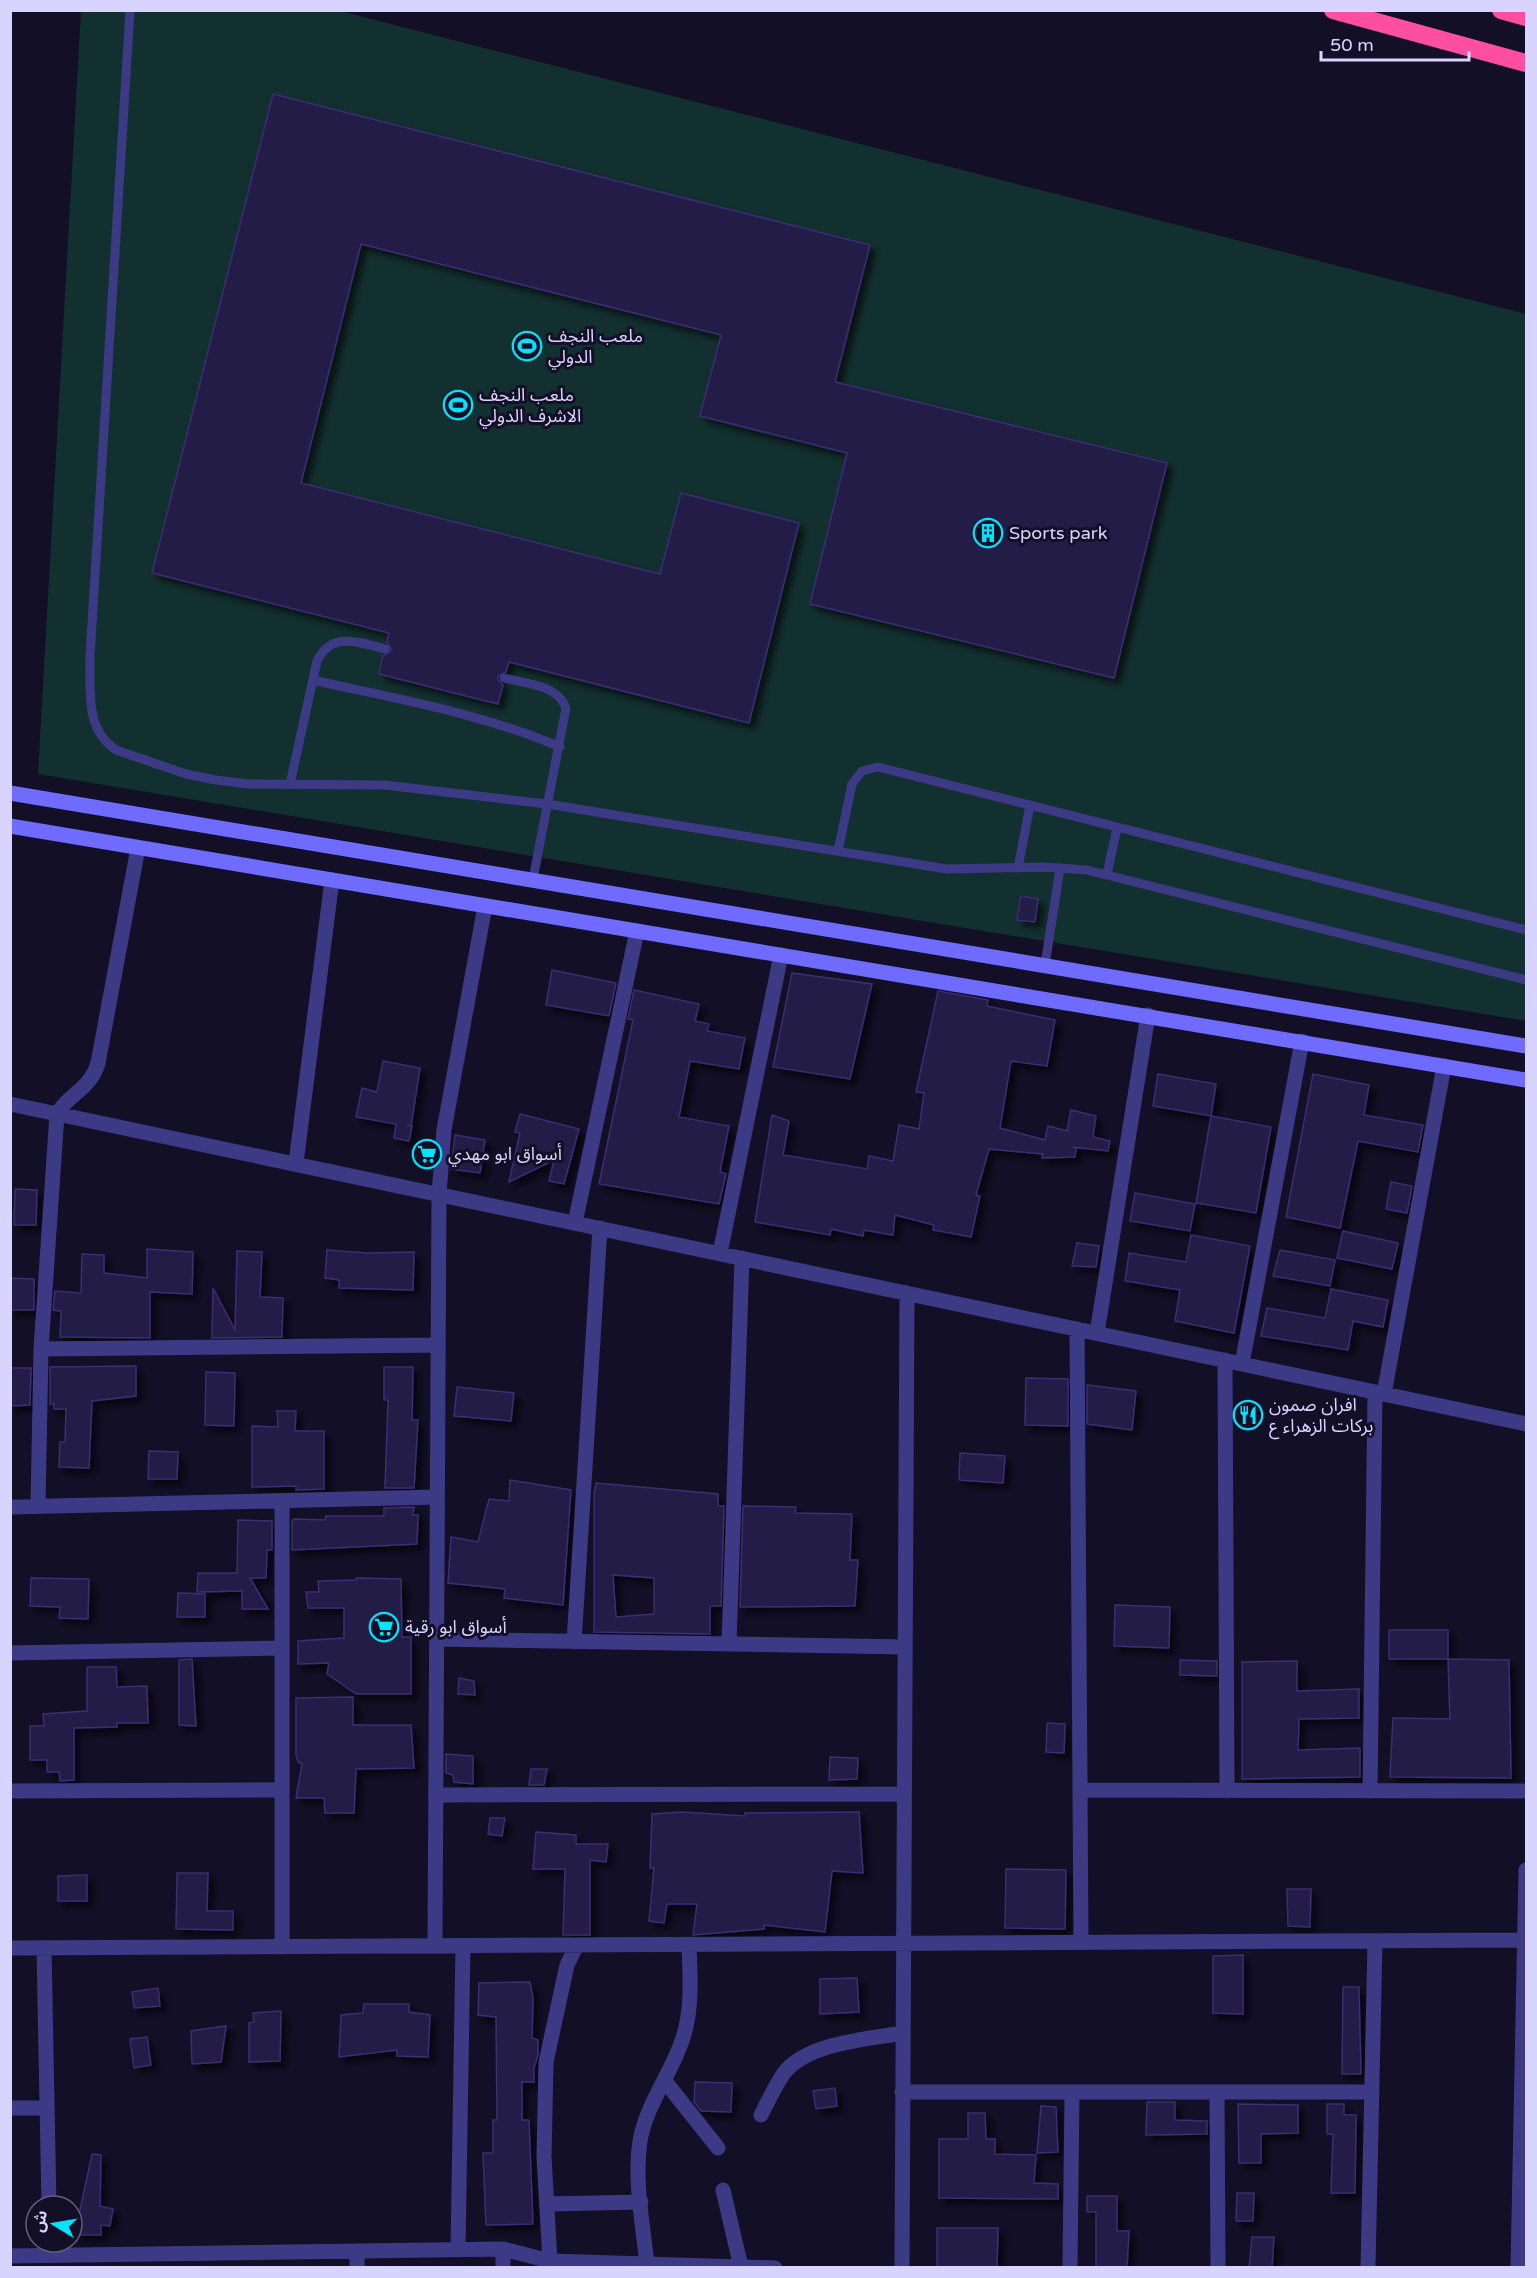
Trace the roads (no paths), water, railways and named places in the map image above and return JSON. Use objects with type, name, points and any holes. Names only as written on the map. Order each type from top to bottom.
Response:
[{"type":"highway","points":[[1333,10],[1527,63]]},
{"type":"highway","points":[[1501,10],[1527,17]]},
{"type":"street","points":[[10,793],[1527,1046]]},
{"type":"street","points":[[10,826],[1527,1080]]},
{"type":"street","points":[[38,1506],[41,1349],[57,1114],[65,1103],[91,1080],[98,1063],[138,848]]},
{"type":"street","points":[[296,1163],[332,880]]},
{"type":"street","points":[[435,1946],[439,1194],[444,1130],[485,906]]},
{"type":"street","points":[[575,1223],[638,931]]},
{"type":"street","points":[[720,1253],[781,955]]},
{"type":"street","points":[[1096,1333],[1148,1015]]},
{"type":"street","points":[[1242,1364],[1302,1041]]},
{"type":"street","points":[[1370,1791],[1379,1393],[1444,1066]]},
{"type":"street","points":[[10,1104],[1527,1424]]},
{"type":"street","points":[[574,1642],[600,1228]]},
{"type":"street","points":[[729,1644],[742,1258]]},
{"type":"street","points":[[902,2268],[907,1293]]},
{"type":"street","points":[[1077,1329],[1081,1942]]},
{"type":"street","points":[[41,1349],[438,1345]]},
{"type":"street","points":[[1225,1360],[1227,1791]]},
{"type":"street","points":[[10,1507],[437,1497]]},
{"type":"street","points":[[282,1501],[282,1947]]},
{"type":"street","points":[[436,1639],[905,1647]]},
{"type":"street","points":[[10,1653],[282,1648]]},
{"type":"street","points":[[10,1791],[282,1790]]},
{"type":"street","points":[[1080,1790],[1527,1791]]},
{"type":"street","points":[[436,1795],[904,1794]]},
{"type":"street","points":[[1518,2268],[1523,2236],[1527,1870]]},
{"type":"street","points":[[10,1948],[1525,1940]]},
{"type":"street","points":[[1368,2268],[1375,1941]]},
{"type":"street","points":[[550,2261],[544,2157],[546,2062],[567,1965],[577,1945]]},
{"type":"street","points":[[647,2265],[641,2202],[640,2143],[647,2113],[686,2028],[690,1999],[689,1945]]},
{"type":"street","points":[[458,2249],[463,1946]]},
{"type":"street","points":[[44,1948],[49,2194]]},
{"type":"street","points":[[761,2115],[785,2072],[806,2056],[840,2044],[903,2033]]},
{"type":"street","points":[[664,2080],[718,2148]]},
{"type":"street","points":[[902,2092],[1372,2092]]},
{"type":"street","points":[[1071,2268],[1072,2092]]},
{"type":"street","points":[[1217,2092],[1218,2268]]},
{"type":"street","points":[[10,2108],[47,2108]]},
{"type":"street","points":[[723,2190],[741,2267]]},
{"type":"street","points":[[547,2204],[641,2202]]},
{"type":"street","points":[[503,2248],[503,2268]]},
{"type":"street","points":[[84,2249],[357,2251],[503,2248],[550,2261],[775,2268]]},
{"type":"street","points":[[357,2251],[357,2268]]},
{"type":"lane","points":[[130,10],[90,656],[91,714],[94,725],[106,744],[126,755],[186,774],[216,780],[290,784],[385,785],[548,804],[947,869],[1060,868],[1107,874],[1527,980]]},
{"type":"lane","points":[[290,784],[321,652],[336,641],[352,640],[385,649]]},
{"type":"lane","points":[[504,678],[552,690],[563,700],[566,716],[533,879]]},
{"type":"lane","points":[[313,680],[478,717],[560,747]]},
{"type":"lane","points":[[838,851],[852,784],[856,777],[870,768],[878,767],[1527,930]]},
{"type":"lane","points":[[1018,868],[1030,805]]},
{"type":"lane","points":[[1107,874],[1117,828]]},
{"type":"lane","points":[[1045,965],[1060,868]]},
{"type":"place","name":"ملعب النجف الدولي","points":[[527,346]]},
{"type":"place","name":"ملعب النجف الاشرف الدولي","points":[[458,405]]},
{"type":"place","name":"Sports park","points":[[988,533]]},
{"type":"place","name":"أسواق ابو مهدي","points":[[427,1154]]},
{"type":"place","name":"افران صمون بركات الزهراء ع","points":[[1248,1415]]},
{"type":"place","name":"أسواق ابو رقية","points":[[384,1627]]}]
